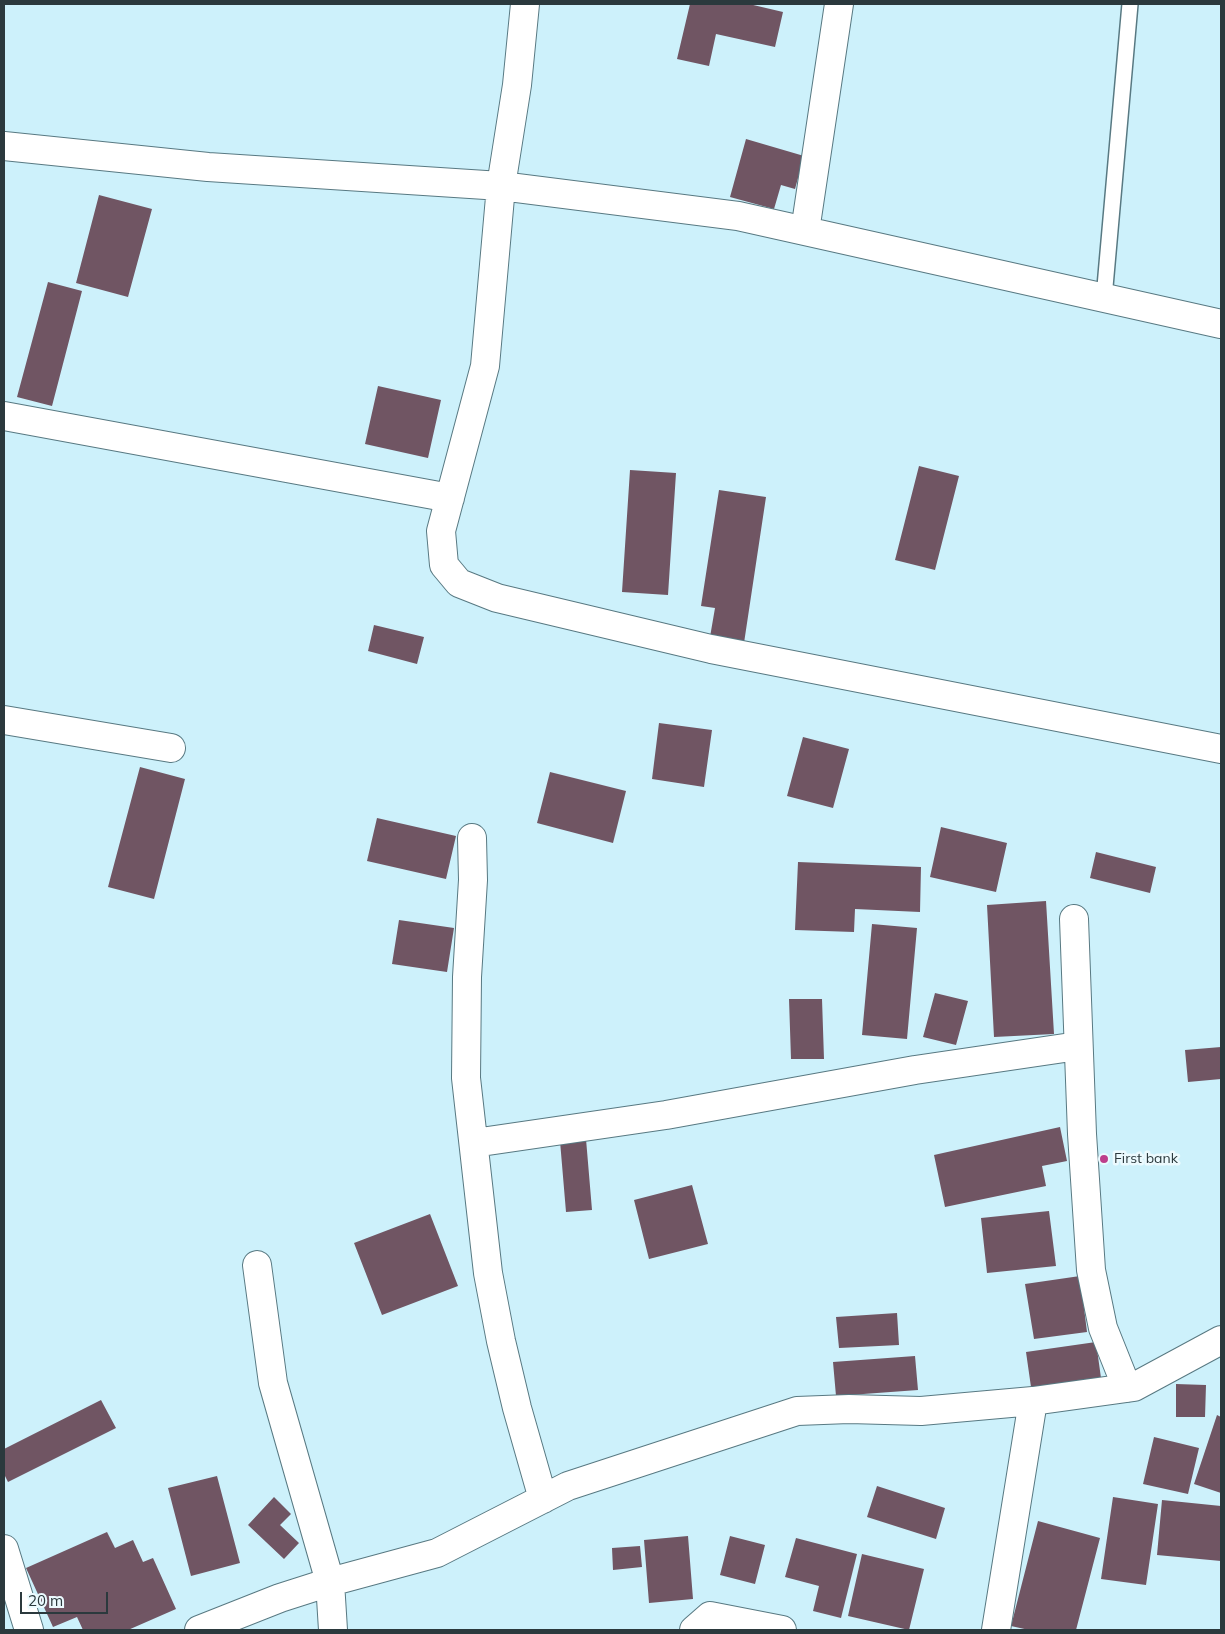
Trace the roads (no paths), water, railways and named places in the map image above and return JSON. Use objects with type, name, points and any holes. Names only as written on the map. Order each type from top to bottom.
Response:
[{"type":"street","points":[[525,4],[517,84],[501,186],[485,366],[441,531],[444,565],[459,583],[497,598],[711,649],[1221,750]]},
{"type":"street","points":[[805,231],[839,4]]},
{"type":"street","points":[[4,146],[208,167],[501,186],[738,216],[1221,324]]},
{"type":"street","points":[[4,416],[450,498]]},
{"type":"street","points":[[4,720],[171,748]]},
{"type":"street","points":[[472,838],[473,880],[467,977],[466,1078],[488,1273],[501,1341],[517,1408],[543,1499]]},
{"type":"street","points":[[1074,919],[1082,1134],[1091,1270],[1103,1328],[1127,1388]]},
{"type":"street","points":[[474,1143],[666,1115],[915,1070],[1078,1046]]},
{"type":"street","points":[[257,1265],[273,1383],[330,1582],[333,1630]]},
{"type":"street","points":[[199,1630],[280,1598],[330,1582],[437,1553],[568,1486],[797,1411],[921,1411],[1033,1401],[1134,1387],[1221,1340]]},
{"type":"street","points":[[996,1630],[1033,1401]]},
{"type":"street","points":[[4,1549],[29,1630]]},
{"type":"street","points":[[694,1630],[710,1616],[782,1630]]},
{"type":"lane","points":[[1104,298],[1130,4]]},
{"type":"place","name":"First bank","points":[[1104,1159]]}]
